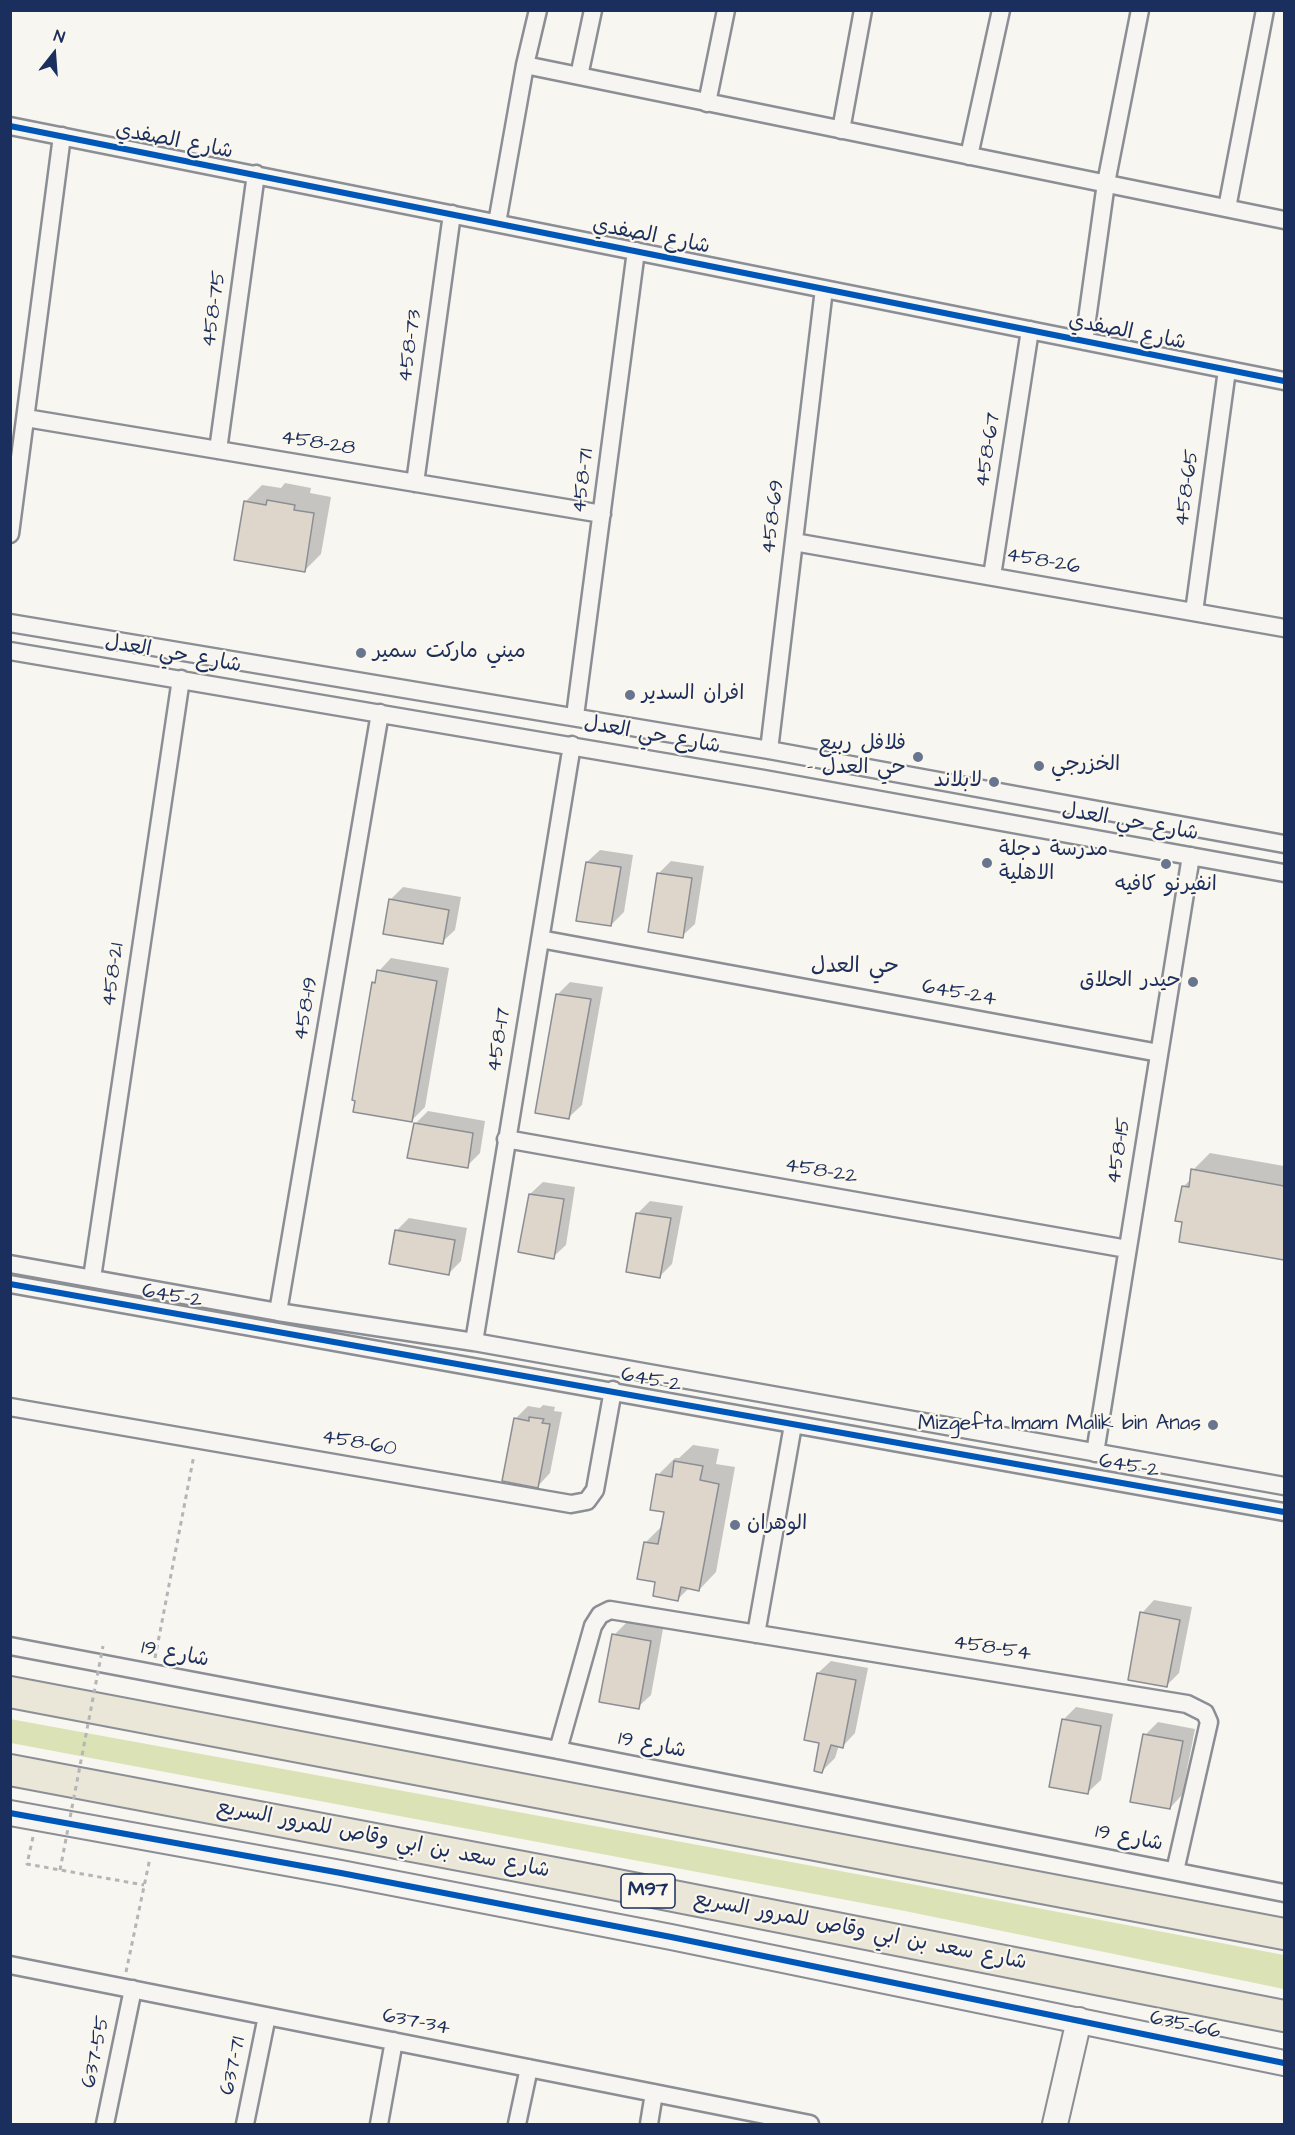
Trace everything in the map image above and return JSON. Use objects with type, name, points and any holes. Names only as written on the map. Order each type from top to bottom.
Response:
[{"type":"highway","points":[[10,1692],[1284,1934]]},
{"type":"highway","name":"شارع سعد بن ابي وقاص للمرور السريع","points":[[10,1770],[597,1881],[1284,2016]]},
{"type":"street","points":[[497,223],[525,65],[538,10]]},
{"type":"street","points":[[579,76],[593,10]]},
{"type":"street","points":[[707,103],[726,10]]},
{"type":"street","points":[[841,130],[863,10]]},
{"type":"street","points":[[969,156],[1001,10]]},
{"type":"street","points":[[1084,341],[1106,183],[1140,10]]},
{"type":"street","points":[[1227,208],[1265,10]]},
{"type":"street","points":[[525,65],[1284,220]]},
{"type":"street","name":"شارع الصفدي","points":[[10,126],[1284,381]]},
{"type":"street","points":[[10,534],[62,136]]},
{"type":"street","name":"458-75","points":[[218,450],[256,174]]},
{"type":"street","name":"458-73","points":[[415,483],[452,214]]},
{"type":"street","name":"458-71","points":[[575,716],[636,251]]},
{"type":"street","name":"458-69","points":[[769,750],[824,289]]},
{"type":"street","name":"458-67","points":[[992,576],[1030,330]]},
{"type":"street","name":"458-65","points":[[1194,612],[1227,370]]},
{"type":"street","name":"458-28","points":[[26,418],[602,514]]},
{"type":"street","name":"458-26","points":[[794,542],[1284,628]]},
{"type":"street","name":"شارع حي العدل","points":[[11,625],[575,716],[1284,844]]},
{"type":"street","name":"شارع حي العدل","points":[[10,651],[572,745],[1284,873]]},
{"type":"street","name":"458-21","points":[[92,1278],[181,679]]},
{"type":"street","name":"458-19","points":[[278,1312],[380,713]]},
{"type":"street","name":"458-17","points":[[474,1342],[572,745]]},
{"type":"street","points":[[1072,835],[1076,807]]},
{"type":"street","name":"458-15","points":[[1095,1453],[1191,856]]},
{"type":"street","name":"645-24","points":[[540,939],[1159,1053]]},
{"type":"street","name":"458-22","points":[[507,1139],[1127,1249]]},
{"type":"street","name":"645-2","points":[[10,1264],[278,1312],[474,1342],[1284,1486]]},
{"type":"street","name":"645-2","points":[[10,1284],[613,1390],[793,1425],[1284,1512]]},
{"type":"street","points":[[157,1311],[160,1292]]},
{"type":"street","name":"458-60","points":[[10,1407],[571,1504],[586,1501],[595,1490],[613,1390]]},
{"type":"street","points":[[756,1634],[793,1425]]},
{"type":"street","name":"458-54","points":[[558,1750],[592,1626],[600,1615],[610,1610],[1186,1704],[1205,1713],[1209,1722],[1175,1871]]},
{"type":"street","name":"شارع 19","points":[[10,1646],[558,1750],[1284,1893]]},
{"type":"street","name":"635-66","points":[[10,1813],[671,1937],[1284,2063]]},
{"type":"street","name":"637-34","points":[[12,1965],[654,2093],[782,2122],[810,2124]]},
{"type":"street","name":"637-55","points":[[105,2124],[128,1988]]},
{"type":"street","name":"637-71","points":[[245,2124],[267,2016]]},
{"type":"street","points":[[1055,2124],[1079,2020]]},
{"type":"street","points":[[379,2124],[394,2041]]},
{"type":"street","points":[[517,2124],[529,2068]]},
{"type":"street","points":[[649,2124],[654,2093]]},
{"type":"path","points":[[152,1673],[198,1439]]},
{"type":"path","points":[[60,1870],[103,1646]]},
{"type":"path","points":[[38,1818],[27,1864],[144,1885]]},
{"type":"path","points":[[128,1988],[144,1885],[154,1839]]},
{"type":"green space","points":[[10,1719],[911,1884],[1284,1955],[1284,1989],[905,1911],[11,1743]]},
{"type":"building","points":[[267,500],[295,505],[294,510],[314,513],[305,572],[234,560],[244,501],[266,505]]},
{"type":"building","points":[[586,862],[621,867],[611,926],[576,921]]},
{"type":"building","points":[[657,873],[692,878],[683,938],[648,932]]},
{"type":"building","points":[[389,899],[449,910],[443,944],[383,934]]},
{"type":"building","points":[[377,970],[437,981],[412,1122],[353,1112],[355,1101],[352,1100],[358,1064],[372,982],[375,983]]},
{"type":"building","points":[[556,994],[591,999],[569,1119],[535,1113]]},
{"type":"building","points":[[414,1123],[473,1133],[468,1168],[407,1158]]},
{"type":"building","points":[[1191,1169],[1284,1186],[1284,1260],[1179,1242],[1182,1222],[1175,1221],[1182,1186],[1189,1187]]},
{"type":"building","points":[[529,1194],[564,1199],[554,1259],[518,1252]]},
{"type":"building","points":[[636,1213],[671,1218],[660,1278],[626,1272]]},
{"type":"building","points":[[395,1230],[455,1240],[449,1275],[389,1264]]},
{"type":"building","points":[[529,1417],[544,1419],[542,1423],[550,1424],[538,1488],[502,1481],[514,1418],[529,1421]]},
{"type":"building","points":[[674,1461],[703,1466],[700,1480],[719,1484],[699,1591],[681,1587],[678,1601],[653,1596],[655,1582],[637,1579],[644,1542],[658,1544],[664,1512],[650,1510],[656,1474],[672,1477]]},
{"type":"building","points":[[1140,1612],[1180,1620],[1167,1687],[1128,1680]]},
{"type":"building","points":[[612,1634],[651,1641],[639,1709],[599,1702]]},
{"type":"building","points":[[817,1673],[856,1680],[843,1748],[831,1745],[822,1773],[814,1771],[819,1743],[804,1740]]},
{"type":"building","points":[[1062,1719],[1101,1726],[1088,1794],[1049,1787]]},
{"type":"building","points":[[1143,1734],[1183,1741],[1170,1809],[1130,1802]]},
{"type":"cycle path","points":[[10,126],[1284,381]]},
{"type":"cycle path","points":[[10,1284],[1284,1512]]},
{"type":"cycle path","points":[[10,1813],[341,1873],[671,1937],[1284,2063]]},
{"type":"place","name":"ميني ماركت سمير","points":[[361,653]]},
{"type":"place","name":"افران السدير","points":[[630,695]]},
{"type":"place","name":"فلافل ربيع - حي العدل","points":[[918,757]]},
{"type":"place","name":"الخزرجي","points":[[1039,766]]},
{"type":"place","name":"لابلاند","points":[[994,782]]},
{"type":"place","name":"مدرسة دجلة الاهلية","points":[[987,863]]},
{"type":"place","name":"انفيرنو كافيه","points":[[1166,864]]},
{"type":"place","name":"حيدر الحلاق","points":[[1193,982]]},
{"type":"place","name":"Mizgefta Imam Malik bin Anas","points":[[1213,1425]]},
{"type":"place","name":"الوهران","points":[[735,1525]]},
{"type":"district","name":"حي العدل","points":[[855,967]]}]
